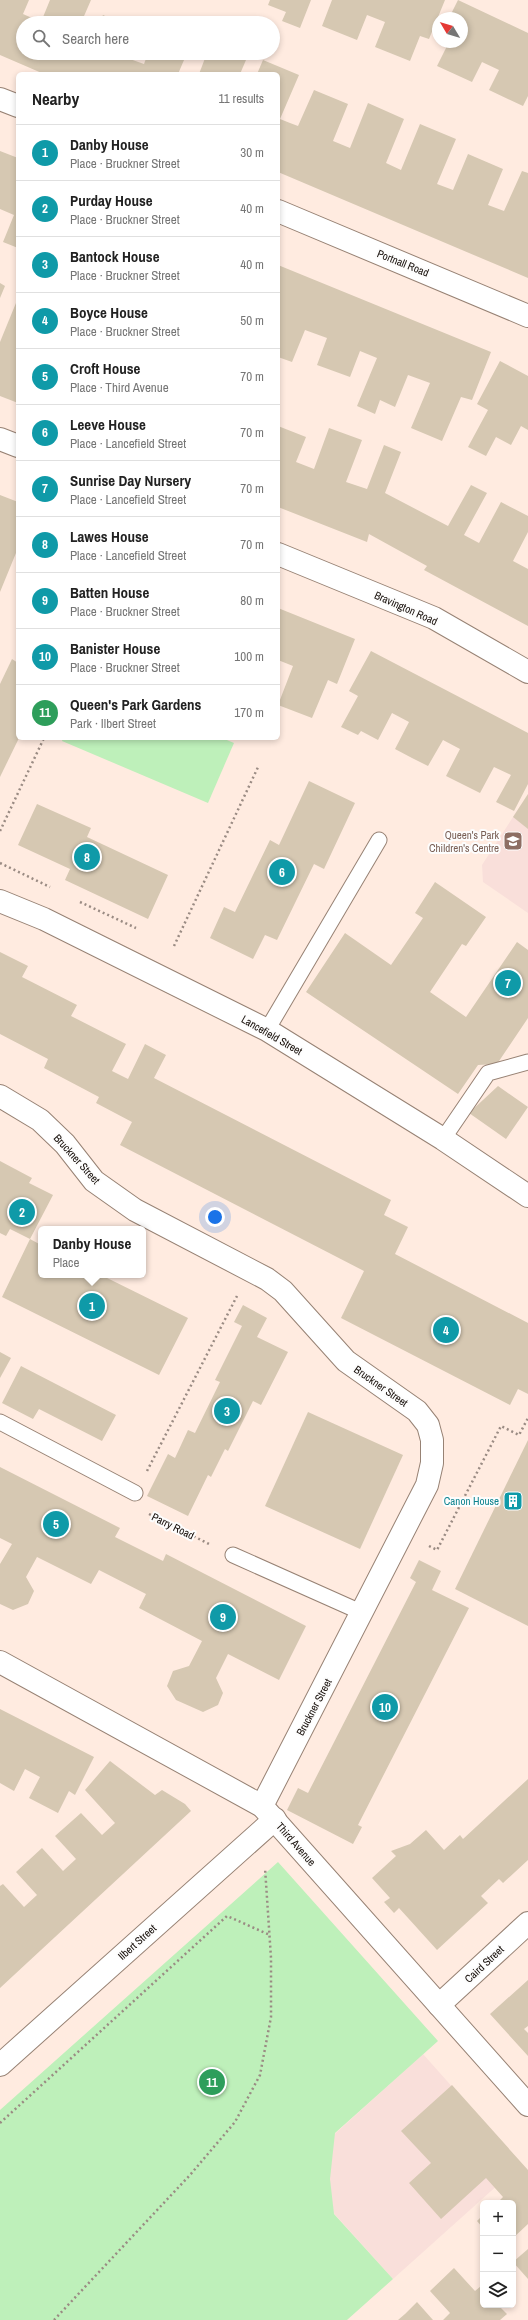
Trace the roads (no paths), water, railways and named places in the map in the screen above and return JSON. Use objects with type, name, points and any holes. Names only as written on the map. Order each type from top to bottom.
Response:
[{"type":"street","points":[[0,99],[16,105]]},
{"type":"street","name":"Portnall Road","points":[[280,212],[528,316]]},
{"type":"street","points":[[0,439],[16,445]]},
{"type":"street","name":"Bravington Road","points":[[280,555],[434,618],[528,672]]},
{"type":"street","name":"Lancefield Street","points":[[0,901],[44,919],[267,1030],[443,1139],[528,1196]]},
{"type":"street","name":"Bruckner Street","points":[[0,1096],[40,1120],[65,1144],[94,1181],[135,1210],[250,1271],[283,1291],[346,1361],[417,1411],[428,1425],[432,1440],[432,1463],[427,1485],[363,1612],[266,1819]]},
{"type":"street","name":"Third Avenue","points":[[0,1662],[266,1819],[439,2006],[528,2105]]},
{"type":"street","name":"Ilbert Street","points":[[0,2065],[266,1819]]},
{"type":"street","name":"Caird Street","points":[[439,2006],[528,1923]]},
{"type":"lane","points":[[267,1030],[379,840]]},
{"type":"lane","points":[[443,1139],[488,1073],[528,1062]]},
{"type":"lane","points":[[0,1422],[135,1493]]},
{"type":"lane","points":[[233,1556],[363,1612]]},
{"type":"place","name":"Queen's Park Children's Centre","points":[[513,841]]},
{"type":"place","name":"Lawes House","points":[[87,857]]},
{"type":"place","name":"Leeve House","points":[[282,872]]},
{"type":"place","name":"Sunrise Day Nursery","points":[[508,983]]},
{"type":"place","name":"Purday House","points":[[22,1212]]},
{"type":"place","name":"Danby House","points":[[92,1306]]},
{"type":"place","name":"Boyce House","points":[[446,1330]]},
{"type":"place","name":"Bantock House","points":[[227,1411]]},
{"type":"place","name":"Canon House","points":[[513,1501]]},
{"type":"place","name":"Croft House","points":[[56,1524]]},
{"type":"place","name":"Batten House","points":[[223,1617]]},
{"type":"place","name":"Banister House","points":[[385,1707]]},
{"type":"place","name":"Queen's Park Gardens","points":[[212,2082]]}]
